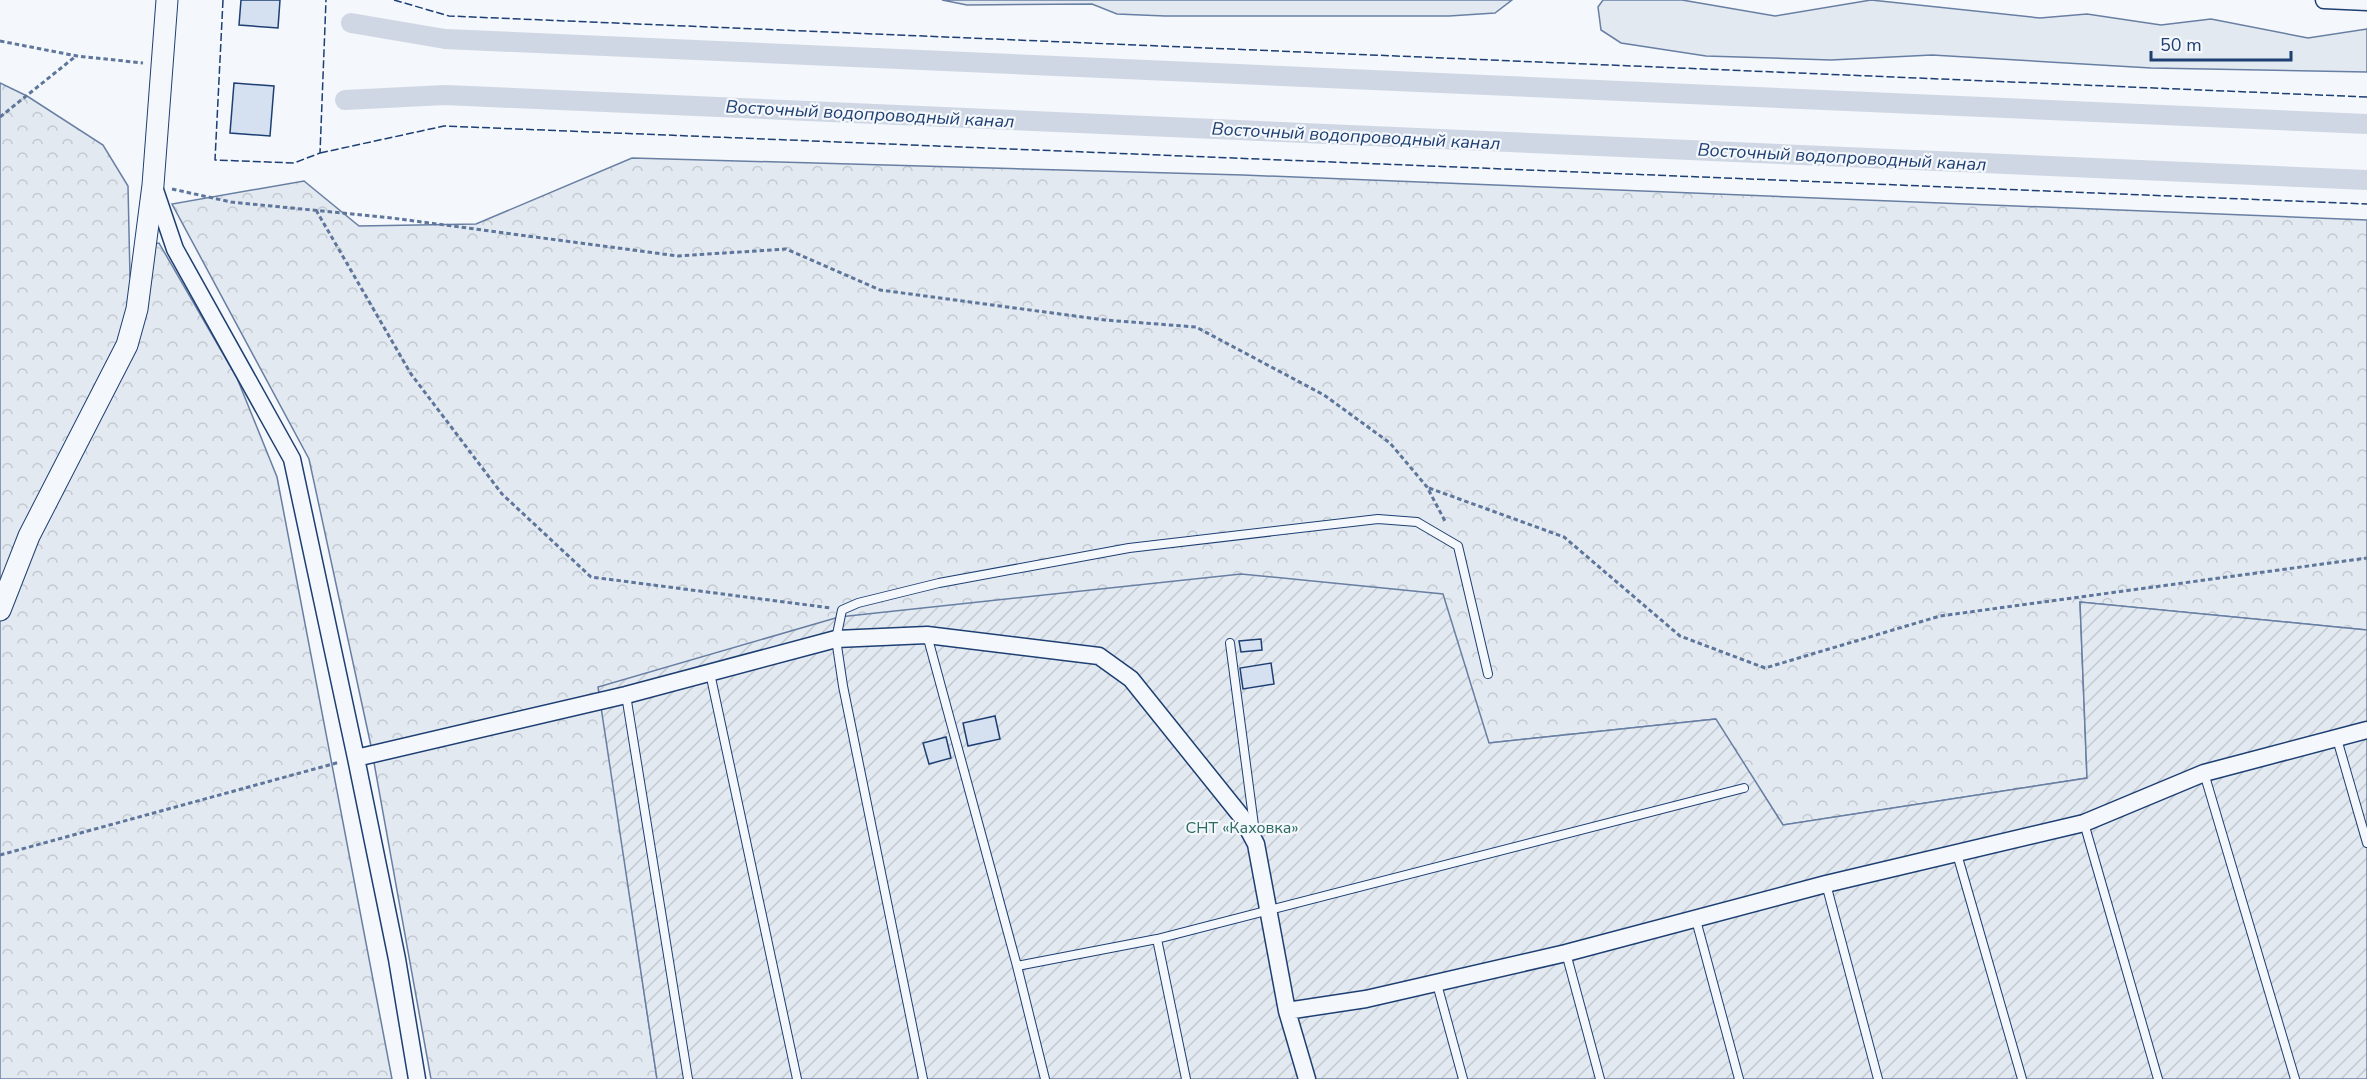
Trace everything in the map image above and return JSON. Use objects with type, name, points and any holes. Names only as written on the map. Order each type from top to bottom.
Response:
[{"type":"street","points":[[0,610],[29,536],[127,345],[137,309],[153,185],[167,0]]},
{"type":"street","points":[[2324,0],[2367,2]]},
{"type":"street","points":[[153,185],[175,249],[292,459],[397,959],[417,1079]]},
{"type":"street","points":[[356,758],[626,695],[836,639],[927,635],[1099,656],[1131,679],[1241,816],[1256,844],[1287,1011],[1306,1079]]},
{"type":"street","points":[[1287,1011],[1437,984],[1696,920],[1826,884],[2084,823],[2204,773],[2367,730]]},
{"type":"lane","points":[[923,1079],[836,639],[842,610],[858,603],[939,583],[1129,548],[1378,519],[1417,522],[1458,546],[1488,674]]},
{"type":"lane","points":[[927,635],[1017,966],[1045,1079]]},
{"type":"lane","points":[[1230,643],[1256,844]]},
{"type":"lane","points":[[710,673],[797,1079]]},
{"type":"lane","points":[[626,695],[688,1079]]},
{"type":"lane","points":[[2337,739],[2367,843]]},
{"type":"lane","points":[[2204,773],[2295,1079]]},
{"type":"lane","points":[[1017,966],[1157,939],[1744,789]]},
{"type":"lane","points":[[2084,823],[2158,1079]]},
{"type":"lane","points":[[1957,854],[2022,1079]]},
{"type":"lane","points":[[1826,884],[1878,1079]]},
{"type":"lane","points":[[1696,920],[1739,1079]]},
{"type":"lane","points":[[1157,939],[1186,1079]]},
{"type":"lane","points":[[1566,953],[1600,1079]]},
{"type":"lane","points":[[1437,984],[1463,1079]]},
{"type":"path","points":[[0,41],[76,56],[162,65]]},
{"type":"path","points":[[0,117],[76,56]]},
{"type":"path","points":[[153,185],[231,202],[316,210],[678,256],[786,249],[880,290],[1105,320],[1196,327],[1324,395],[1390,443],[1427,487],[1458,546]]},
{"type":"path","points":[[316,210],[411,374],[502,494],[591,577],[842,610]]},
{"type":"path","points":[[1427,487],[1564,537],[1680,636],[1765,668],[1940,616],[2367,558]]},
{"type":"path","points":[[0,855],[356,758]]},
{"type":"green space","points":[[942,0],[1512,0],[1495,13],[1449,16],[1165,16],[1117,14],[1092,4],[967,5]]},
{"type":"green space","points":[[1603,0],[1682,0],[1775,16],[1871,0],[2040,18],[2087,14],[2161,25],[2211,19],[2308,38],[2367,29],[2367,72],[2151,68],[1932,55],[1831,60],[1706,56],[1621,43],[1601,30],[1598,7]]},
{"type":"green space","points":[[0,83],[27,96],[103,145],[128,186],[130,277],[144,276],[149,245],[159,243],[237,378],[277,477],[392,1079],[0,1079]]},
{"type":"green space","points":[[632,158],[1243,175],[2367,220],[2367,630],[2080,602],[2087,778],[1783,825],[1715,719],[1489,743],[599,687],[657,1079],[431,1079],[371,746],[309,459],[172,204],[304,181],[359,226],[476,224]]},
{"type":"green space","name":"СНТ «Каховка»","points":[[1241,574],[1443,594],[1489,743],[1716,719],[1783,825],[2087,778],[2080,602],[2367,630],[2367,1079],[657,1079],[598,687],[839,617]]},
{"type":"building","points":[[241,0],[280,0],[278,28],[239,25]]},
{"type":"building","points":[[234,83],[274,86],[270,136],[230,133]]},
{"type":"building","points":[[1261,639],[1262,650],[1241,652],[1239,641]]},
{"type":"building","points":[[1271,663],[1274,684],[1243,689],[1240,668]]},
{"type":"building","points":[[995,716],[1000,739],[968,746],[963,723]]},
{"type":"building","points":[[946,737],[951,758],[929,764],[923,743]]},
{"type":"waterway","name":"Восточный водопроводный канал","points":[[351,23],[445,39],[2367,124]]},
{"type":"waterway","name":"Восточный водопроводный канал","points":[[345,100],[445,95],[2367,180]]},
{"type":"fence","points":[[223,0],[215,160],[294,163],[320,153],[326,0]]},
{"type":"fence","points":[[394,0],[449,16],[2367,97]]},
{"type":"fence","points":[[320,153],[444,126],[2367,204]]}]
